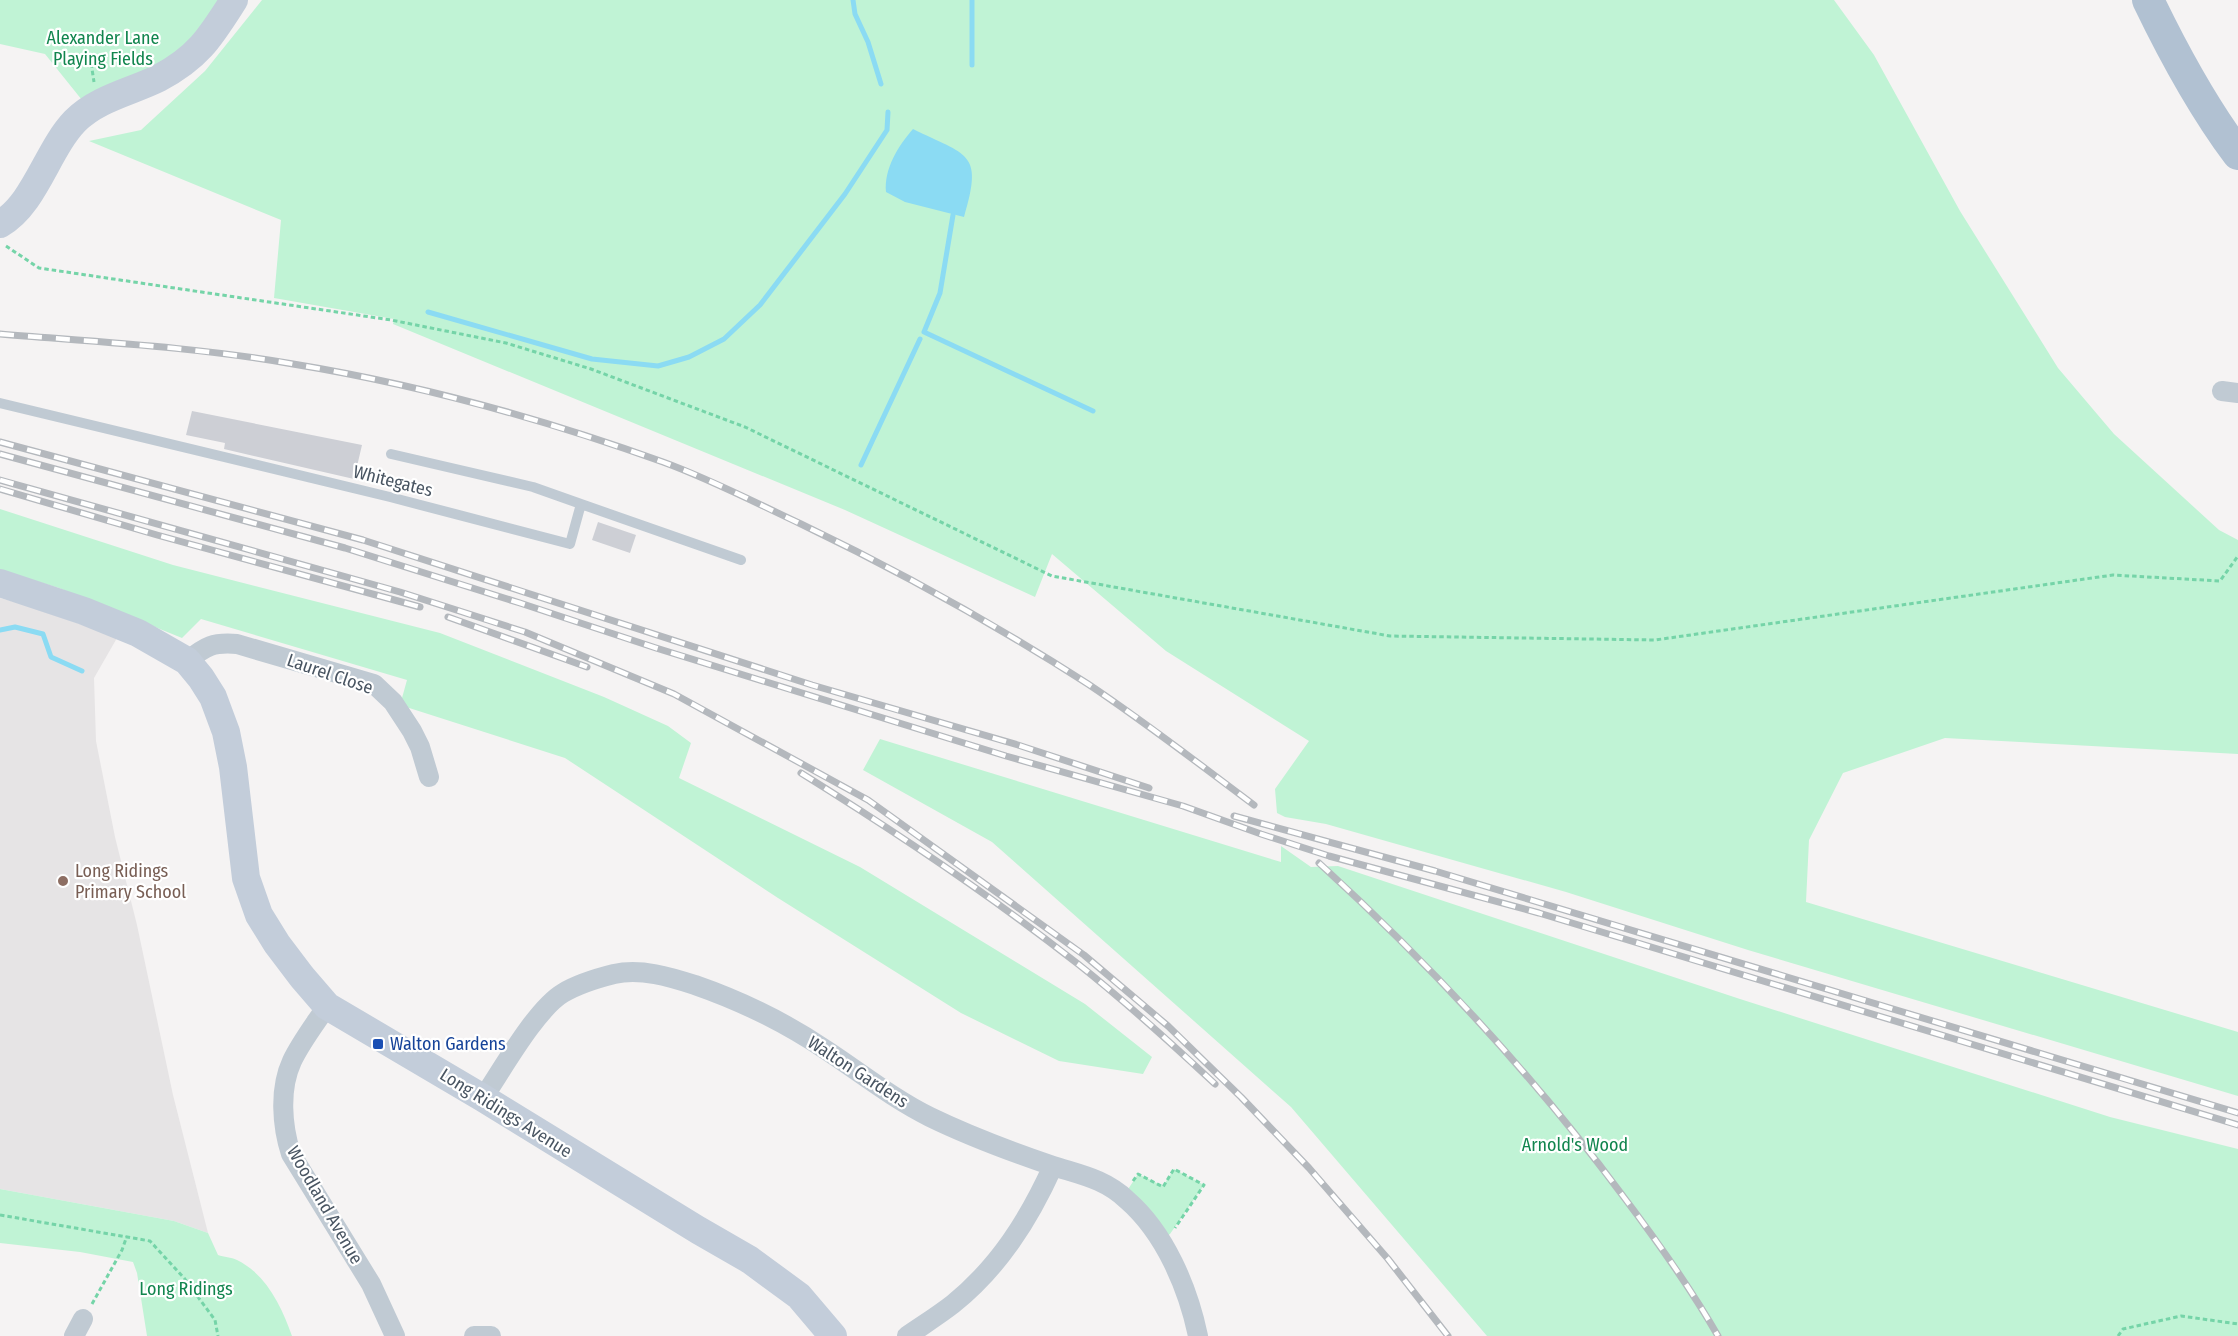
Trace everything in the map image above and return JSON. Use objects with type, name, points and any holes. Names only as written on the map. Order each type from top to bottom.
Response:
[{"type":"main road","points":[[2148,0],[2173,52],[2220,130],[2238,154]]},
{"type":"street","points":[[0,224],[8,219],[26,197],[55,148],[75,122],[96,104],[159,78],[199,51],[234,0]]},
{"type":"street","name":"Long Ridings Avenue","points":[[0,583],[138,633],[187,661],[213,697],[226,732],[233,767],[246,878],[259,915],[283,953],[327,1006],[750,1260],[800,1296],[833,1336]]},
{"type":"street","name":"Laurel Close","points":[[187,661],[207,646],[220,642],[237,644],[374,684],[393,702],[412,730],[429,777]]},
{"type":"street","name":"Walton Gardens","points":[[483,1098],[540,1013],[562,993],[616,973],[640,972],[669,976],[743,1004],[785,1025],[826,1049],[886,1093],[931,1117],[1053,1166],[1098,1179],[1124,1197],[1154,1229],[1184,1290],[1198,1336]]},
{"type":"street","name":"Woodland Avenue","points":[[327,1006],[291,1064],[286,1083],[284,1116],[286,1136],[291,1154],[371,1284],[395,1336]]},
{"type":"street","points":[[908,1336],[953,1304],[983,1276],[1016,1236],[1037,1202],[1053,1166]]},
{"type":"street","points":[[74,1336],[83,1318]]},
{"type":"street","points":[[474,1336],[491,1336]]},
{"type":"lane","name":"Whitegates","points":[[0,403],[390,497],[570,544],[581,504]]},
{"type":"lane","points":[[391,454],[533,487],[741,560]]},
{"type":"path","points":[[0,242],[39,268],[391,321],[506,343],[591,369],[746,427],[1052,576],[1390,636],[1655,639],[2113,575],[2220,581],[2238,556]]},
{"type":"path","points":[[1124,1197],[1138,1173],[1163,1187],[1174,1169],[1204,1185],[1170,1234],[1160,1241]]},
{"type":"path","points":[[0,1215],[150,1241],[177,1270],[215,1320],[218,1336]]},
{"type":"path","points":[[83,1318],[113,1268],[127,1236]]},
{"type":"path","points":[[2118,1336],[2123,1329],[2181,1316],[2238,1323]]},
{"type":"shaded area","name":"Long Ridings Primary School","points":[[0,598],[40,609],[117,638],[94,678],[96,741],[115,837],[137,925],[173,1095],[208,1233],[174,1221],[0,1189]]},
{"type":"green space","name":"Alexander Lane Playing Fields","points":[[0,0],[234,0],[211,34],[90,110],[45,54],[0,44]]},
{"type":"green space","points":[[262,0],[1834,0],[1874,55],[1960,211],[2058,368],[2114,434],[2219,530],[2238,540],[2238,754],[1945,738],[1843,773],[1809,840],[1806,902],[2238,1032],[2238,1096],[1748,950],[1566,892],[1326,824],[1285,817],[1277,813],[1275,789],[1309,741],[1166,651],[1052,554],[1035,597],[845,510],[393,324],[394,319],[274,298],[281,220],[89,141],[141,130],[205,71]]},
{"type":"green space","points":[[0,509],[173,565],[440,633],[604,697],[668,726],[691,743],[679,778],[860,867],[1085,1004],[1152,1057],[1143,1074],[1059,1061],[961,1013],[778,898],[565,758],[403,706],[402,698],[407,680],[201,619],[182,638],[59,588],[0,570]]},
{"type":"green space","name":"Arnold's Wood","points":[[880,739],[1281,862],[1281,846],[1311,867],[1338,866],[1740,999],[2110,1117],[2238,1149],[2238,1336],[1487,1336],[1291,1107],[992,842],[863,770]]},
{"type":"green space","points":[[1174,1169],[1204,1185],[1170,1234],[1160,1241],[1123,1197],[1138,1174],[1163,1186]]},
{"type":"green space","name":"Long Ridings","points":[[0,1189],[174,1221],[208,1233],[218,1255],[237,1260],[265,1283],[278,1303],[292,1336],[147,1336],[137,1273],[133,1262],[80,1252],[0,1243]]},
{"type":"water","points":[[913,129],[958,151],[966,158],[971,167],[972,179],[964,217],[905,202],[886,192],[887,175],[893,158]]},
{"type":"building","points":[[192,411],[362,445],[354,479],[224,449],[225,443],[186,435]]},
{"type":"building","points":[[598,522],[636,535],[630,553],[592,540]]},
{"type":"waterway","points":[[853,0],[855,14],[868,42],[881,84]]},
{"type":"waterway","points":[[972,0],[972,65]]},
{"type":"waterway","points":[[428,312],[592,359],[658,366],[689,357],[724,339],[760,305],[845,194],[887,130],[888,112]]},
{"type":"waterway","points":[[953,215],[940,293],[924,332],[1093,411]]},
{"type":"waterway","points":[[861,465],[920,339]]},
{"type":"waterway","points":[[0,630],[15,627],[43,634],[51,657],[82,671]]},
{"type":"railway","points":[[0,334],[220,353],[339,372],[433,393],[527,418],[663,462],[838,542],[983,620],[1109,698],[1254,805]]},
{"type":"railway","points":[[0,442],[363,540],[812,685],[1018,745],[1149,788]]},
{"type":"railway","points":[[0,454],[345,548],[656,648],[1006,756],[1183,806],[1329,856],[1539,913],[2238,1125]]},
{"type":"railway","points":[[0,480],[400,592],[525,632],[674,694],[868,800],[1084,955],[1168,1026],[1309,1168],[1388,1259],[1448,1336]]},
{"type":"railway","points":[[0,489],[157,535],[420,607]]},
{"type":"railway","points":[[448,617],[587,667]]},
{"type":"railway","points":[[801,773],[942,865],[1045,938],[1131,1008],[1215,1084]]},
{"type":"railway","points":[[1234,816],[1435,871],[2238,1113]]},
{"type":"railway","points":[[1319,863],[1441,981],[1517,1064],[1589,1151],[1648,1230],[1685,1282],[1718,1336]]},
{"type":"place","name":"Long Ridings Primary School","points":[[63,881]]},
{"type":"place","name":"Walton Gardens","points":[[378,1044]]}]
